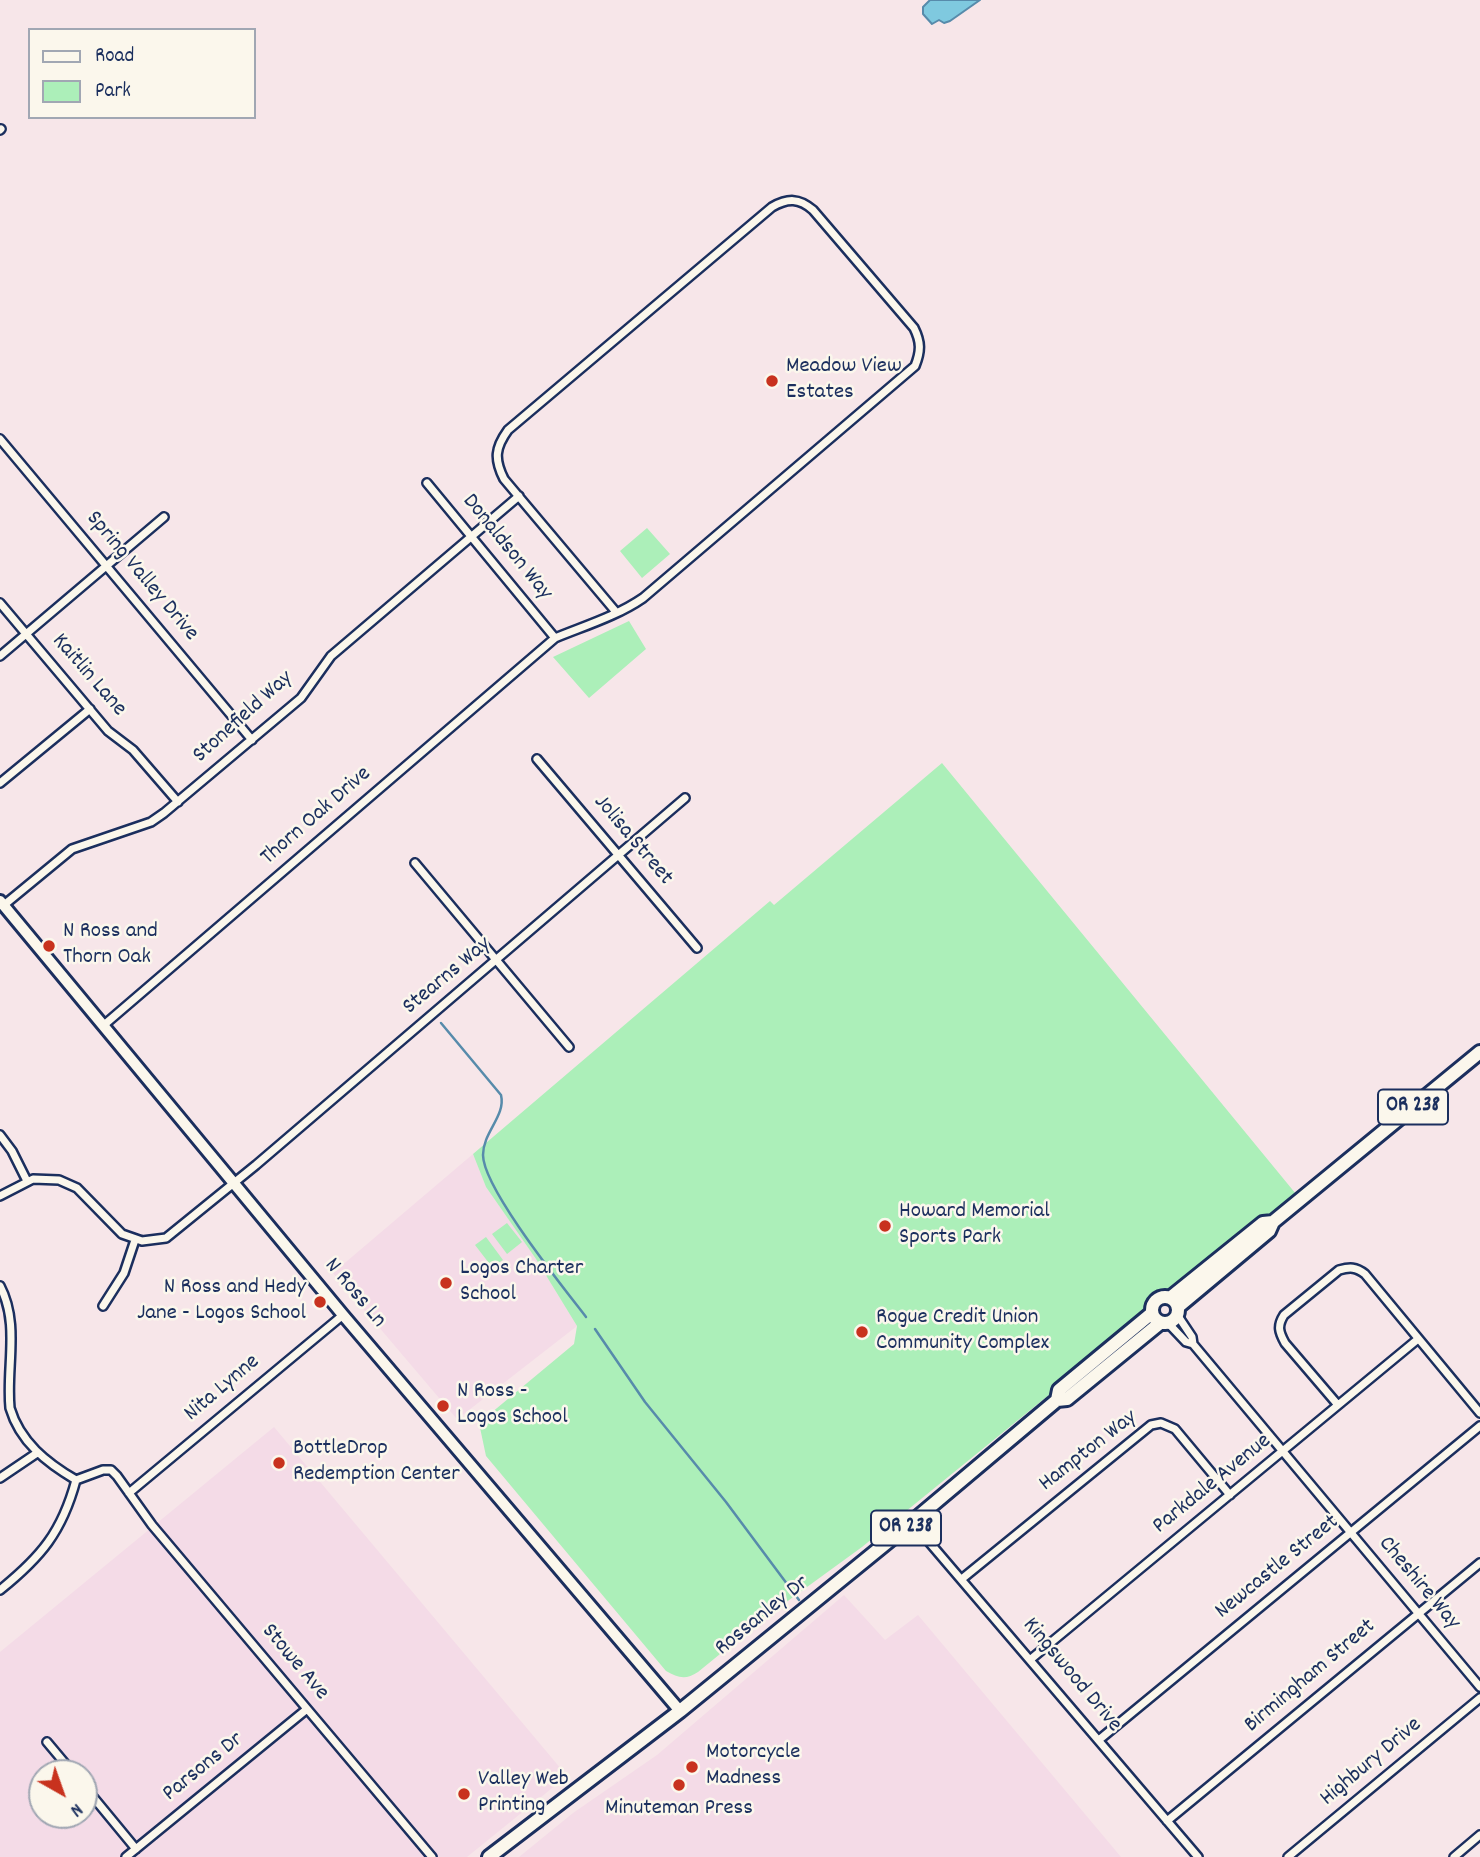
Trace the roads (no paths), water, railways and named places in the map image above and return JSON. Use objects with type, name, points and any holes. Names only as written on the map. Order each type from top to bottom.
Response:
[{"type":"main road","name":"N Ross Ln","points":[[2,903],[343,1315],[680,1711]]},
{"type":"main road","name":"OR 238","points":[[1168,1313],[1269,1231],[1273,1222],[1480,1052]]},
{"type":"main road","name":"Rossanley Dr","points":[[489,1857],[680,1711],[912,1522],[1057,1400],[1059,1390],[1168,1313]]},
{"type":"street","name":"Thorn Oak Drive","points":[[104,1025],[555,638],[643,598],[915,366],[920,352],[920,340],[914,328],[813,210],[794,200],[783,201],[733,239],[508,430],[499,442],[495,455],[504,479],[519,496]]},
{"type":"street","name":"Spring Valley Drive","points":[[0,439],[252,740]]},
{"type":"street","name":"Donaldson Way","points":[[427,483],[555,638]]},
{"type":"street","points":[[519,496],[616,612]]},
{"type":"street","name":"Stonefield Way","points":[[2,903],[72,849],[151,822],[178,802],[301,698],[331,656],[519,496]]},
{"type":"street","points":[[0,656],[164,517]]},
{"type":"street","name":"Kaitlin Lane","points":[[0,603],[108,731],[132,750],[178,802]]},
{"type":"street","points":[[0,783],[90,709]]},
{"type":"street","name":"Jolisa Street","points":[[537,760],[696,948]]},
{"type":"street","name":"Stearns Way","points":[[135,1240],[166,1238],[235,1184],[685,799]]},
{"type":"street","points":[[415,863],[569,1047]]},
{"type":"street","points":[[0,1135],[12,1151],[27,1181]]},
{"type":"street","points":[[0,1196],[27,1181],[48,1178],[70,1184],[98,1208],[111,1225],[135,1240],[124,1273],[103,1306]]},
{"type":"street","points":[[1338,1405],[1285,1343],[1279,1324],[1284,1315],[1339,1270],[1349,1267],[1365,1274],[1480,1413]]},
{"type":"street","points":[[0,1286],[11,1318],[10,1408],[18,1429],[37,1453],[76,1480],[50,1543],[0,1590]]},
{"type":"street","name":"Cheshire Way","points":[[1168,1313],[1186,1342],[1193,1344]]},
{"type":"street","name":"Cheshire Way","points":[[1168,1313],[1192,1337],[1193,1344],[1480,1687]]},
{"type":"street","name":"Nita Lynne","points":[[129,1493],[343,1315]]},
{"type":"street","name":"Parkdale Avenue","points":[[1031,1659],[1418,1339]]},
{"type":"street","name":"Hampton Way","points":[[963,1578],[1152,1425],[1161,1423],[1175,1429],[1230,1495]]},
{"type":"street","name":"Newcastle Street","points":[[1100,1740],[1480,1426]]},
{"type":"street","points":[[0,1478],[37,1453]]},
{"type":"street","name":"Stowe Ave","points":[[76,1480],[103,1470],[111,1470],[152,1525],[432,1857]]},
{"type":"street","name":"Kingswood Drive","points":[[912,1522],[963,1578],[1198,1857]]},
{"type":"street","name":"Birmingham Street","points":[[1167,1821],[1480,1563]]},
{"type":"street","name":"Highbury Drive","points":[[1288,1857],[1480,1698]]},
{"type":"street","name":"Parsons Dr","points":[[126,1857],[307,1709]]},
{"type":"street","points":[[47,1742],[61,1759]]},
{"type":"street","points":[[98,1803],[136,1849]]},
{"type":"street","points":[[1454,1857],[1480,1835]]},
{"type":"water","points":[[930,0],[980,0],[950,21],[944,23],[939,20],[932,24],[923,14],[923,7]]},
{"type":"waterway","points":[[441,1023],[501,1095],[498,1117],[484,1147],[486,1170],[526,1237],[586,1317]]},
{"type":"waterway","points":[[595,1329],[645,1402],[726,1502],[799,1600]]},
{"type":"place","name":"Meadow View Estates","points":[[772,381]]},
{"type":"place","name":"N Ross and Thorn Oak","points":[[49,946]]},
{"type":"place","name":"Howard Memorial Sports Park","points":[[885,1226]]},
{"type":"place","name":"Logos Charter School","points":[[446,1283]]},
{"type":"place","name":"N Ross and Hedy Jane - Logos School","points":[[320,1302]]},
{"type":"place","name":"Rogue Credit Union Community Complex","points":[[862,1332]]},
{"type":"place","name":"N Ross - Logos School","points":[[443,1406]]},
{"type":"place","name":"BottleDrop Redemption Center","points":[[279,1463]]},
{"type":"place","name":"Motorcycle Madness","points":[[692,1767]]},
{"type":"place","name":"Minuteman Press","points":[[679,1785]]},
{"type":"place","name":"Valley Web Printing","points":[[464,1794]]}]
